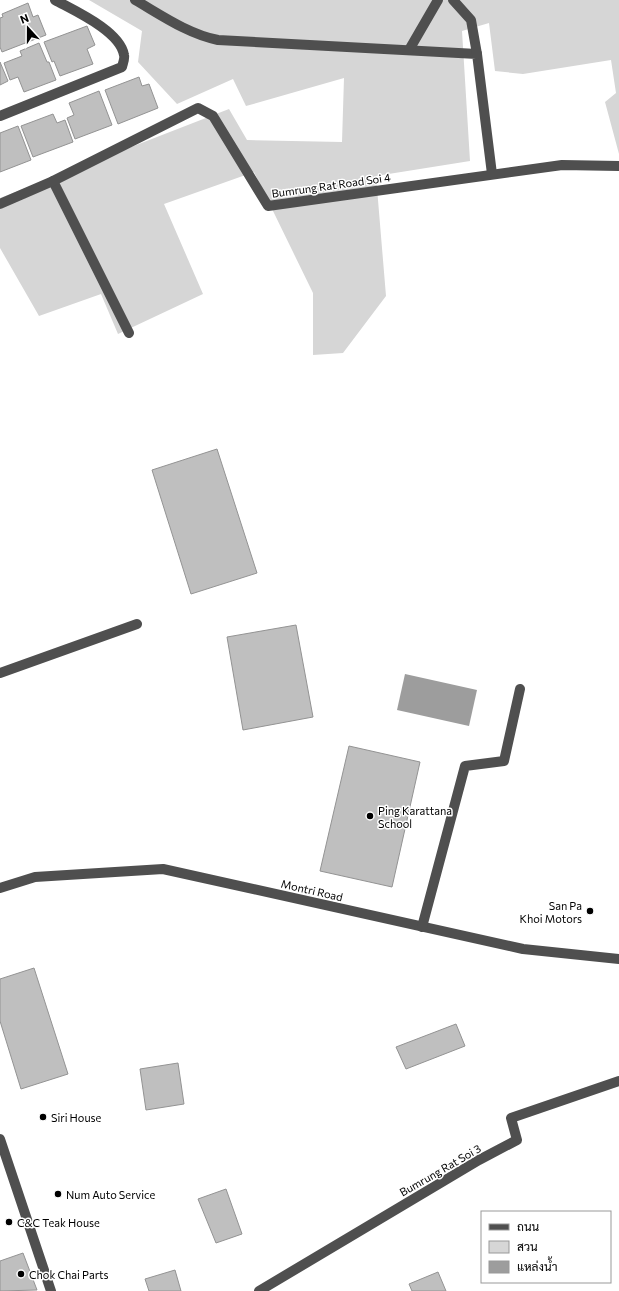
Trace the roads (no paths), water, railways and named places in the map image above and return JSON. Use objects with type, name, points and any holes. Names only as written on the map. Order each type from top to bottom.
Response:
[{"type":"street","points":[[0,116],[122,67],[124,55],[119,43],[107,29],[55,0]]},
{"type":"street","points":[[135,0],[189,31],[218,40],[477,54]]},
{"type":"street","points":[[409,50],[438,0]]},
{"type":"street","points":[[453,0],[471,20],[477,54],[492,174]]},
{"type":"street","name":"Bumrung Rat Road Soi 4","points":[[0,204],[53,181],[198,108],[213,116],[268,206],[562,165],[619,166]]},
{"type":"street","points":[[53,181],[129,333]]},
{"type":"street","points":[[0,673],[137,624]]},
{"type":"street","points":[[422,927],[465,766],[504,761],[520,689]]},
{"type":"street","name":"Montri Road","points":[[0,888],[35,876],[163,869],[524,949],[619,960]]},
{"type":"street","name":"Bumrung Rat Soi 3","points":[[259,1291],[479,1160],[517,1140],[510,1118],[619,1081]]},
{"type":"street","points":[[0,1138],[51,1291]]},
{"type":"water","points":[[405,674],[477,690],[469,726],[397,710]]},
{"type":"place","name":"Ping Karattana School","points":[[370,816]]},
{"type":"place","name":"San Pa Khoi Motors","points":[[590,911]]},
{"type":"place","name":"Siri House","points":[[43,1117]]},
{"type":"place","name":"Num Auto Service","points":[[58,1194]]},
{"type":"place","name":"C&C Teak House","points":[[9,1222]]},
{"type":"place","name":"Chok Chai Parts","points":[[21,1274]]}]
